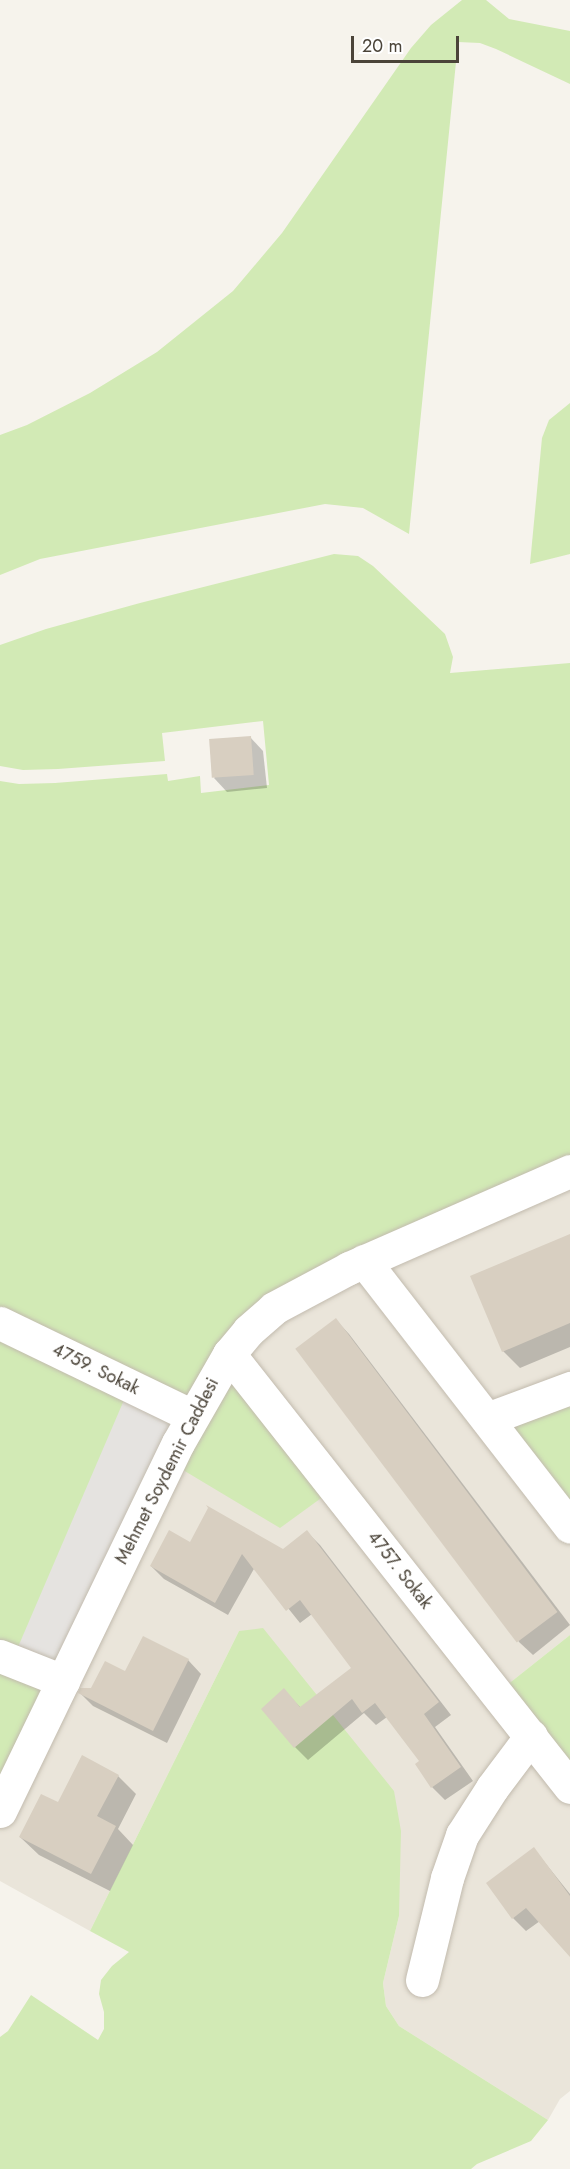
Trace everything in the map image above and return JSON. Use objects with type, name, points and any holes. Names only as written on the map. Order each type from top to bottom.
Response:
[{"type":"street","name":"Mehmet Soydemir Caddesi","points":[[0,1812],[192,1416],[229,1354],[248,1331],[274,1308],[364,1261],[570,1171]]},
{"type":"street","points":[[364,1261],[570,1527]]},
{"type":"street","name":"4759. Sokak","points":[[0,1323],[192,1416]]},
{"type":"street","name":"4757. Sokak","points":[[229,1354],[570,1787]]},
{"type":"street","points":[[487,1419],[570,1388]]},
{"type":"street","points":[[0,1656],[63,1681]]},
{"type":"street","points":[[422,1980],[447,1878],[462,1835],[492,1788],[531,1736]]},
{"type":"shaded area","points":[[570,1171],[570,1408],[558,1392],[570,1527],[570,1635],[497,1693],[570,1787],[570,2091],[560,2099],[548,2120],[399,2026],[386,2006],[383,1983],[399,1916],[239,1631],[90,1931],[0,1881],[0,1656],[248,1331]]},
{"type":"shaded area","points":[[130,1386],[192,1416],[63,1681],[12,1661]]},
{"type":"green space","points":[[462,0],[486,0],[509,19],[570,31],[570,84],[480,43],[458,42],[409,534],[363,508],[325,504],[40,559],[0,575],[0,435],[27,425],[90,393],[157,352],[233,291],[282,233],[411,48],[431,25]]},
{"type":"green space","points":[[570,403],[570,554],[530,564],[542,438],[549,420]]},
{"type":"green space","points":[[334,554],[358,556],[373,566],[445,634],[453,657],[450,673],[570,663],[570,1171],[388,1250],[229,1354],[335,1488],[280,1528],[168,1461],[63,1681],[0,1802],[0,781],[19,784],[55,783],[167,774],[168,781],[200,776],[201,793],[269,785],[263,721],[162,733],[165,761],[58,769],[23,770],[0,766],[0,645],[46,629],[140,603]]},
{"type":"green space","points":[[558,1392],[570,1408],[570,1527],[487,1419]]},
{"type":"green space","points":[[263,1628],[394,1791],[401,1831],[399,1916],[383,1983],[386,2006],[399,2026],[548,2120],[531,2141],[477,2164],[471,2169],[0,2169],[0,2037],[8,2031],[31,1995],[98,2040],[104,2029],[104,2012],[99,1994],[101,1980],[112,1966],[129,1952],[90,1931],[239,1631]]},
{"type":"green space","points":[[570,1635],[570,1787],[497,1693]]},
{"type":"building","points":[[251,736],[254,775],[212,778],[209,739]]},
{"type":"building","points":[[570,1234],[570,1323],[502,1352],[470,1276]]},
{"type":"building","points":[[336,1318],[557,1612],[517,1643],[295,1349]]},
{"type":"building","points":[[206,1505],[283,1549],[307,1530],[439,1702],[424,1714],[461,1767],[431,1788],[415,1764],[419,1761],[375,1703],[362,1713],[352,1699],[294,1748],[261,1709],[284,1688],[300,1707],[351,1668],[300,1600],[286,1611],[242,1554],[215,1603],[150,1566],[169,1530],[190,1542],[208,1508]]},
{"type":"building","points":[[143,1636],[189,1659],[153,1731],[78,1693],[80,1688],[91,1688],[105,1661],[125,1671]]},
{"type":"building","points":[[82,1755],[119,1775],[97,1816],[116,1826],[91,1874],[19,1837],[41,1794],[58,1802]]},
{"type":"building","points":[[534,1847],[570,1896],[570,1957],[526,1908],[512,1919],[486,1883]]}]
